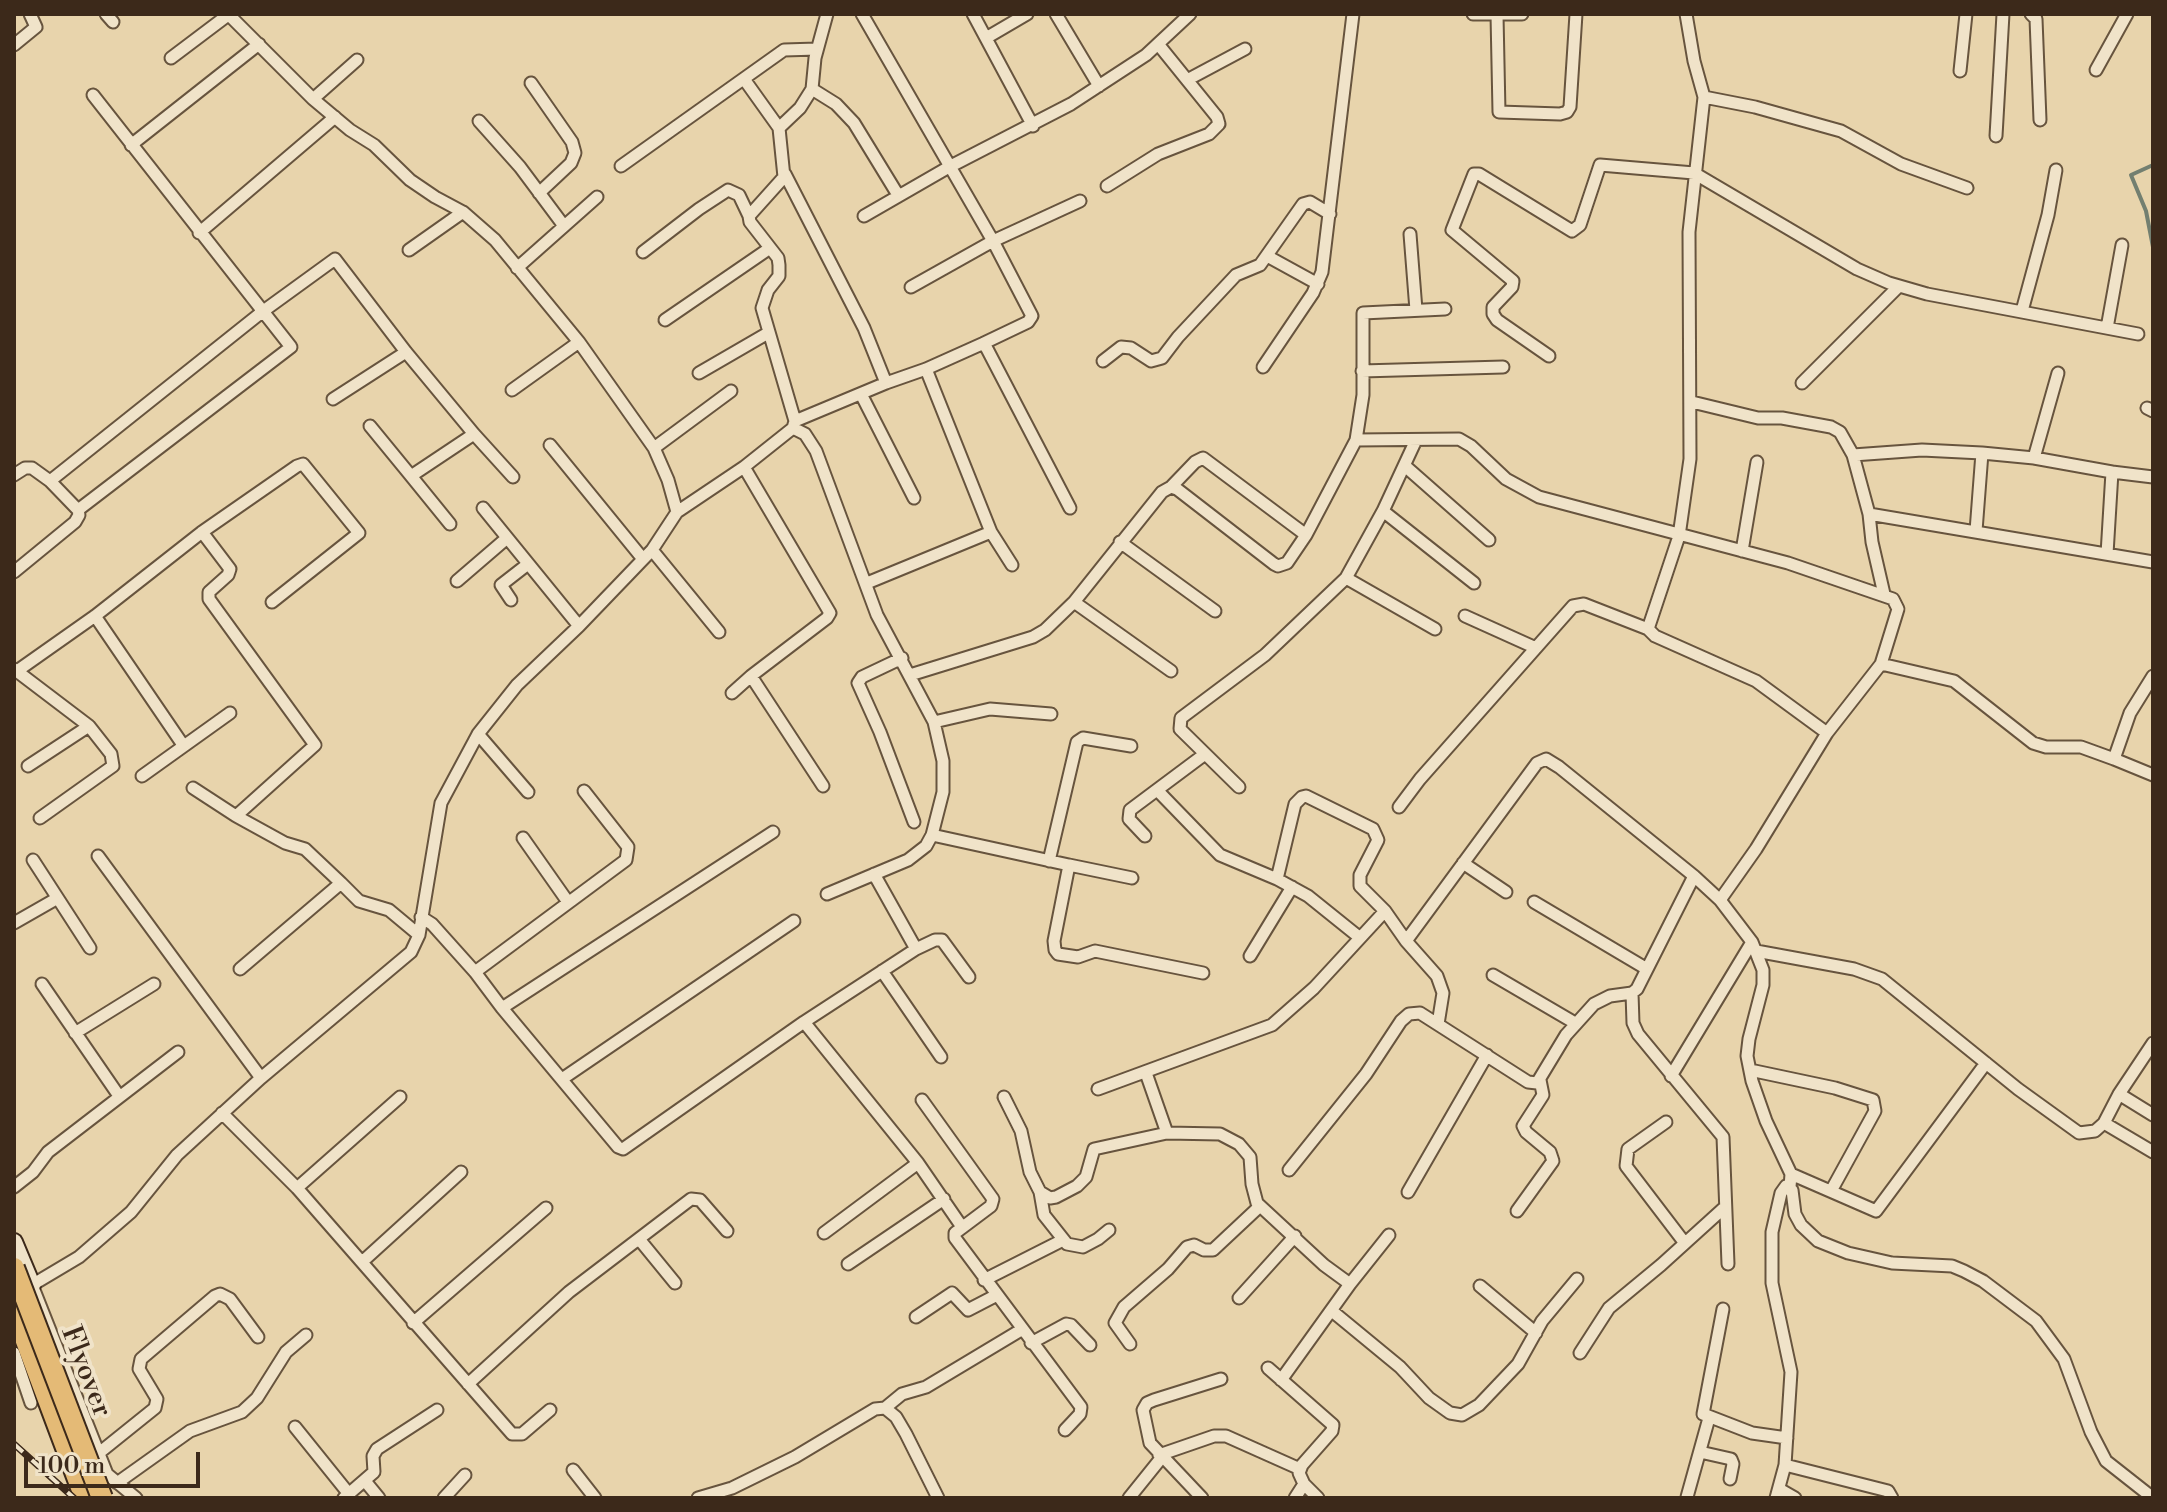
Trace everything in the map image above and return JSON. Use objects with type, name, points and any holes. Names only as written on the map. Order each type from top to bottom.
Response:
[{"type":"highway","name":"Flyover","points":[[14,1268],[102,1498]]},
{"type":"highway","name":"Flyover","points":[[14,1309],[85,1498]]},
{"type":"street","points":[[14,45],[35,29],[30,14]]},
{"type":"street","points":[[171,58],[228,14],[313,99],[374,145],[410,180],[463,212],[495,240],[579,342],[654,448],[677,512]]},
{"type":"street","points":[[14,1292],[79,1257],[131,1212],[177,1155],[222,1113],[411,952],[419,935],[441,803],[478,734],[517,685],[648,555],[677,512],[744,467],[794,425],[984,343],[1028,322],[1032,316],[993,241],[862,14]]},
{"type":"street","points":[[973,14],[1033,126]]},
{"type":"street","points":[[986,38],[1027,14]]},
{"type":"street","points":[[1056,14],[1099,86]]},
{"type":"street","points":[[864,216],[949,167],[1033,126],[1099,86],[1158,44],[1190,14]]},
{"type":"street","points":[[1263,367],[1318,284],[1330,214],[1353,14]]},
{"type":"street","points":[[1473,14],[1522,14]]},
{"type":"street","points":[[1497,15],[1499,112],[1560,114],[1570,107],[1576,14]]},
{"type":"street","points":[[1648,629],[1679,536],[1690,459],[1689,232],[1704,97],[1686,14]]},
{"type":"street","points":[[1960,71],[1966,14]]},
{"type":"street","points":[[1996,136],[2003,14]]},
{"type":"street","points":[[2031,14],[2036,19],[2040,120]]},
{"type":"street","points":[[2096,70],[2127,14]]},
{"type":"street","points":[[779,128],[800,108],[812,89],[817,49],[829,15]]},
{"type":"street","points":[[131,145],[259,44]]},
{"type":"street","points":[[1107,186],[1158,154],[1204,137],[1217,127],[1217,117],[1158,44]]},
{"type":"street","points":[[621,166],[784,50],[817,49]]},
{"type":"street","points":[[1187,80],[1245,49]]},
{"type":"street","points":[[313,99],[357,60]]},
{"type":"street","points":[[744,79],[779,128],[785,174],[864,328],[886,383]]},
{"type":"street","points":[[531,83],[572,142],[575,153],[571,163],[539,193]]},
{"type":"street","points":[[812,89],[836,104],[854,123],[898,195]]},
{"type":"street","points":[[78,510],[290,350],[290,344],[199,233],[93,95]]},
{"type":"street","points":[[1704,97],[1755,107],[1841,131],[1901,164],[1967,188]]},
{"type":"street","points":[[199,233],[335,117]]},
{"type":"street","points":[[479,121],[520,167],[564,226]]},
{"type":"street","points":[[1549,356],[1497,320],[1493,307],[1512,287],[1513,281],[1452,230],[1472,176],[1479,174],[1572,231],[1580,225],[1600,165],[1694,173],[1857,269],[1899,286],[2138,334]]},
{"type":"street","points":[[2022,311],[2048,215],[2056,170]]},
{"type":"street","points":[[749,216],[785,174]]},
{"type":"street","points":[[643,252],[728,190],[739,195],[750,222],[779,265],[779,276],[768,290],[762,308],[794,425],[805,434],[816,451],[877,615],[934,722],[943,761],[943,792],[932,835],[919,853],[827,894]]},
{"type":"street","points":[[517,268],[597,197]]},
{"type":"street","points":[[911,287],[993,241],[1080,201]]},
{"type":"street","points":[[1103,361],[1126,346],[1146,359],[1158,361],[1236,275],[1256,268],[1303,204],[1310,202],[1330,214]]},
{"type":"street","points":[[409,250],[463,212]]},
{"type":"street","points":[[1410,234],[1416,310]]},
{"type":"street","points":[[2107,328],[2122,245]]},
{"type":"street","points":[[665,320],[770,248]]},
{"type":"street","points":[[1267,256],[1318,284]]},
{"type":"street","points":[[50,481],[262,312],[335,259],[406,352],[513,477]]},
{"type":"street","points":[[1802,383],[1899,286]]},
{"type":"street","points":[[1171,487],[1278,566],[1291,560],[1356,440],[1363,395],[1363,313],[1445,309]]},
{"type":"street","points":[[699,373],[768,333]]},
{"type":"street","points":[[512,390],[579,342]]},
{"type":"street","points":[[984,343],[1070,508]]},
{"type":"street","points":[[333,399],[406,352]]},
{"type":"street","points":[[1362,371],[1503,367]]},
{"type":"street","points":[[926,369],[991,532],[1012,565]]},
{"type":"street","points":[[2034,458],[2058,373]]},
{"type":"street","points":[[654,448],[731,391]]},
{"type":"street","points":[[861,394],[914,498]]},
{"type":"street","points":[[1692,402],[1758,418],[1782,418],[1831,427],[1845,437],[1869,514],[1884,594]]},
{"type":"street","points":[[370,426],[450,524]]},
{"type":"street","points":[[411,476],[474,434]]},
{"type":"street","points":[[1356,440],[1459,439],[1471,446],[1506,479],[1539,497],[1742,551],[1893,599],[1898,609],[1881,664],[1827,733],[1756,849],[1720,900]]},
{"type":"street","points":[[1239,787],[1180,729],[1181,718],[1265,655],[1346,578],[1383,511],[1416,440]]},
{"type":"street","points":[[550,445],[719,632]]},
{"type":"street","points":[[1853,455],[1922,450],[1982,453],[2153,477]]},
{"type":"street","points":[[1976,531],[1982,453]]},
{"type":"street","points":[[910,675],[1033,637],[1055,622],[1162,492],[1203,458],[1306,535]]},
{"type":"street","points":[[1742,551],[1757,462]]},
{"type":"street","points":[[40,818],[113,766],[111,754],[89,726],[15,670],[95,616],[202,532],[297,466],[305,466],[359,533],[272,602]]},
{"type":"street","points":[[1405,466],[1489,540]]},
{"type":"street","points":[[14,475],[28,467],[50,481],[78,510],[79,515],[75,522],[14,572]]},
{"type":"street","points":[[732,693],[827,618],[830,611],[744,467]]},
{"type":"street","points":[[2107,554],[2112,472]]},
{"type":"street","points":[[483,508],[579,626]]},
{"type":"street","points":[[1383,511],[1474,583]]},
{"type":"street","points":[[1869,514],[2153,562]]},
{"type":"street","points":[[202,532],[230,569],[228,575],[209,592],[209,599],[315,742],[313,749],[236,816]]},
{"type":"street","points":[[867,583],[991,532]]},
{"type":"street","points":[[457,581],[507,538]]},
{"type":"street","points":[[1120,542],[1215,611]]},
{"type":"street","points":[[511,600],[501,585],[528,564]]},
{"type":"street","points":[[1346,578],[1435,629]]},
{"type":"street","points":[[1074,602],[1171,671]]},
{"type":"street","points":[[1399,807],[1420,779],[1570,608],[1577,604],[1648,629],[1655,636],[1756,681],[1827,733]]},
{"type":"street","points":[[95,616],[183,745]]},
{"type":"street","points":[[1465,616],[1536,648]]},
{"type":"street","points":[[902,658],[862,677],[858,683],[914,822]]},
{"type":"street","points":[[1881,664],[1954,681],[2033,743],[2046,747],[2081,747],[2153,775]]},
{"type":"street","points":[[751,676],[823,786]]},
{"type":"street","points":[[2114,759],[2130,713],[2149,693],[2153,676]]},
{"type":"street","points":[[934,722],[990,709],[1051,714]]},
{"type":"street","points":[[142,776],[230,713]]},
{"type":"street","points":[[28,766],[89,726]]},
{"type":"street","points":[[478,734],[528,792]]},
{"type":"street","points":[[1049,861],[1077,742],[1083,738],[1131,746]]},
{"type":"street","points":[[1145,836],[1129,819],[1129,813],[1205,754]]},
{"type":"street","points":[[1406,941],[1537,763],[1546,759],[1559,767],[1694,876],[1720,900],[1754,947],[1763,970],[1763,985],[1747,1056],[1766,1121],[1791,1174],[1795,1214],[1807,1232],[1818,1241],[1848,1253],[1892,1263],[1952,1266],[1983,1281],[2036,1321],[2064,1359],[2091,1432],[2106,1461],[2153,1497]]},
{"type":"street","points":[[193,788],[285,843],[305,849],[359,901],[389,910],[419,935]]},
{"type":"street","points":[[1157,790],[1220,855],[1308,896],[1359,937]]},
{"type":"street","points":[[475,972],[622,865],[629,852],[628,847],[584,791]]},
{"type":"street","points":[[1277,879],[1298,799],[1306,796],[1375,831],[1376,844],[1359,882],[1442,984],[1443,1004],[1438,1024]]},
{"type":"street","points":[[502,1008],[773,832]]},
{"type":"street","points":[[932,835],[1132,878]]},
{"type":"street","points":[[523,838],[568,902]]},
{"type":"street","points":[[98,856],[261,1078]]},
{"type":"street","points":[[33,860],[90,948]]},
{"type":"street","points":[[1463,863],[1506,892]]},
{"type":"street","points":[[1069,865],[1054,941],[1058,954],[1078,957],[1095,951],[1203,973]]},
{"type":"street","points":[[874,874],[916,949]]},
{"type":"street","points":[[1694,876],[1632,993],[1632,1016],[1635,1028],[1671,1076],[1723,1137],[1728,1264]]},
{"type":"street","points":[[240,969],[341,883]]},
{"type":"street","points":[[1250,956],[1292,887]]},
{"type":"street","points":[[14,923],[56,899]]},
{"type":"street","points":[[1534,902],[1647,969]]},
{"type":"street","points":[[1098,1089],[1272,1025],[1314,988],[1385,911]]},
{"type":"street","points":[[421,917],[432,924],[475,972],[618,1147],[623,1149],[804,1022],[916,949],[942,940],[969,977]]},
{"type":"street","points":[[562,1079],[794,921]]},
{"type":"street","points":[[1754,947],[1854,969],[1882,979],[2079,1133],[2095,1131],[2104,1123],[2153,1043]]},
{"type":"street","points":[[1671,1076],[1754,947]]},
{"type":"street","points":[[882,971],[941,1057]]},
{"type":"street","points":[[1493,975],[1575,1023]]},
{"type":"street","points":[[42,984],[119,1096]]},
{"type":"street","points":[[75,1033],[154,984]]},
{"type":"street","points":[[1289,1170],[1366,1074],[1404,1017],[1420,1013],[1528,1082],[1540,1080],[1575,1023],[1602,999],[1632,993]]},
{"type":"street","points":[[804,1022],[918,1163],[962,1227]]},
{"type":"street","points":[[14,1187],[33,1172],[48,1152],[178,1052]]},
{"type":"street","points":[[1408,1192],[1487,1055]]},
{"type":"street","points":[[1791,1174],[1871,1210],[1878,1209],[1986,1063]]},
{"type":"street","points":[[1750,1070],[1835,1088],[1873,1100],[1875,1111],[1831,1191]]},
{"type":"street","points":[[1146,1073],[1167,1133]]},
{"type":"street","points":[[1517,1211],[1553,1161],[1550,1152],[1523,1126],[1543,1095],[1540,1080]]},
{"type":"street","points":[[2119,1094],[2153,1115]]},
{"type":"street","points":[[297,1188],[400,1097]]},
{"type":"street","points":[[1004,1097],[1019,1124],[1027,1165],[1040,1192],[1044,1215],[1063,1240],[1071,1246],[1083,1247],[1109,1230]]},
{"type":"street","points":[[922,1100],[993,1199],[991,1206],[955,1233],[955,1238],[995,1296],[1081,1407],[1080,1414],[1065,1430]]},
{"type":"street","points":[[222,1113],[297,1188],[515,1435],[522,1434],[550,1410]]},
{"type":"street","points":[[1666,1122],[1628,1149],[1626,1166],[1684,1242]]},
{"type":"street","points":[[2104,1123],[2153,1152]]},
{"type":"street","points":[[1040,1192],[1052,1198],[1077,1186],[1086,1177],[1092,1152],[1100,1146],[1167,1133],[1220,1134],[1232,1138],[1250,1157],[1253,1191],[1260,1206],[1324,1265],[1350,1284]]},
{"type":"street","points":[[824,1233],[918,1163]]},
{"type":"street","points":[[362,1262],[461,1172]]},
{"type":"street","points":[[1790,1187],[1786,1186],[1781,1193],[1772,1232],[1772,1283],[1791,1372],[1785,1465],[1778,1494],[1795,1498]]},
{"type":"street","points":[[468,1384],[569,1292],[694,1199],[700,1200],[727,1231]]},
{"type":"street","points":[[848,1264],[944,1199]]},
{"type":"street","points":[[1130,1344],[1115,1323],[1124,1307],[1168,1269],[1187,1247],[1194,1245],[1213,1250],[1260,1206]]},
{"type":"street","points":[[1580,1353],[1609,1308],[1725,1207]]},
{"type":"street","points":[[413,1323],[546,1208]]},
{"type":"street","points":[[1281,1380],[1389,1235]]},
{"type":"street","points":[[1239,1298],[1295,1236]]},
{"type":"street","points":[[639,1239],[675,1283]]},
{"type":"street","points":[[984,1280],[1063,1240]]},
{"type":"street","points":[[14,1242],[107,1474],[136,1498]]},
{"type":"street","points":[[1332,1311],[1400,1367],[1429,1398],[1455,1415],[1466,1414],[1479,1405],[1518,1364],[1548,1312],[1577,1279]]},
{"type":"street","points":[[1480,1286],[1536,1333]]},
{"type":"street","points":[[916,1317],[952,1293],[969,1311],[995,1296]]},
{"type":"street","points":[[99,1453],[155,1408],[157,1399],[139,1369],[141,1359],[215,1296],[220,1294],[230,1299],[258,1337]]},
{"type":"street","points":[[1723,1309],[1703,1414],[1752,1433],[1787,1438]]},
{"type":"street","points":[[1031,1343],[1066,1324],[1071,1325],[1090,1345]]},
{"type":"street","points":[[698,1498],[732,1488],[795,1457],[875,1409],[885,1408],[902,1394],[926,1387],[1021,1330]]},
{"type":"street","points":[[117,1483],[196,1428],[242,1412],[257,1398],[286,1352],[306,1335]]},
{"type":"street","points":[[14,1353],[31,1403]]},
{"type":"street","points":[[1268,1368],[1333,1425],[1332,1431],[1300,1469]]},
{"type":"street","points":[[1202,1498],[1147,1437],[1142,1415],[1144,1406],[1154,1400],[1221,1379]]},
{"type":"street","points":[[885,1408],[896,1417],[938,1498]]},
{"type":"street","points":[[295,1427],[346,1496],[376,1470],[373,1456],[377,1449],[437,1410]]},
{"type":"street","points":[[1687,1497],[1709,1418]]},
{"type":"street","points":[[1129,1498],[1161,1456],[1214,1436],[1226,1436],[1300,1469]]},
{"type":"street","points":[[1700,1452],[1731,1459],[1730,1479]]},
{"type":"street","points":[[1785,1465],[1888,1491],[1892,1498]]},
{"type":"street","points":[[1300,1469],[1304,1484],[1318,1498]]},
{"type":"street","points":[[573,1470],[595,1498]]},
{"type":"street","points":[[444,1498],[465,1475]]},
{"type":"street","points":[[365,1481],[379,1498]]},
{"type":"street","points":[[1295,1498],[1304,1484]]},
{"type":"waterway","points":[[2153,165],[2131,175],[2146,211],[2153,247]]},
{"type":"railway","points":[[14,1444],[74,1498]]}]
